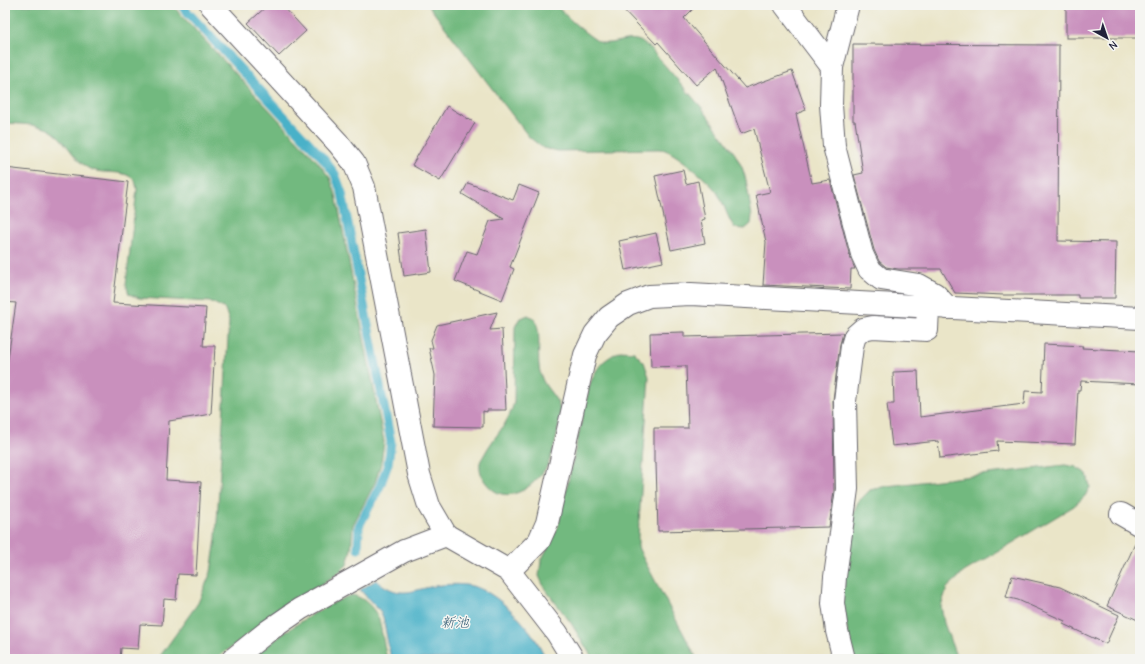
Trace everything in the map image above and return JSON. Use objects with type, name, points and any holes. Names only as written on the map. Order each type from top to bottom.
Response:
[{"type":"street","points":[[211,5],[338,143],[354,163],[364,187],[419,474],[429,506],[446,536],[509,571],[557,633],[573,659]]},
{"type":"street","points":[[785,5],[832,67]]},
{"type":"street","points":[[844,659],[837,631],[833,604],[835,577],[847,489],[844,401],[852,346],[855,336],[863,329],[873,327],[927,330],[938,308],[935,294],[920,285],[881,279],[870,269],[865,259],[850,209],[834,146],[831,105],[832,67],[848,5]]},
{"type":"street","points":[[509,571],[539,541],[547,523],[585,355],[595,334],[609,317],[628,304],[649,296],[691,294],[1140,318]]},
{"type":"street","points":[[1121,514],[1140,525]]},
{"type":"street","points":[[233,659],[268,631],[300,609],[404,551],[446,536]]},
{"type":"green space","points":[[5,5],[172,5],[317,161],[330,178],[336,195],[384,442],[381,463],[375,483],[353,525],[351,549],[347,565],[336,575],[278,611],[216,659],[158,659],[198,603],[211,572],[216,539],[229,321],[225,309],[212,302],[139,298],[129,294],[126,284],[137,189],[135,180],[124,174],[101,172],[88,168],[77,159],[59,137],[48,129],[32,125],[5,123]]},
{"type":"green space","points":[[428,5],[556,5],[578,26],[597,41],[602,43],[611,43],[631,39],[640,41],[648,46],[702,108],[735,154],[742,167],[746,180],[752,216],[751,224],[745,229],[735,228],[714,189],[702,176],[664,150],[558,151],[543,148],[529,137]]},
{"type":"green space","points":[[528,315],[535,319],[539,340],[539,369],[545,385],[559,405],[559,423],[552,454],[547,466],[541,474],[527,488],[519,492],[502,494],[494,490],[486,483],[480,471],[480,463],[512,410],[514,402],[515,327],[519,319]]},
{"type":"green space","points":[[620,351],[634,352],[644,362],[649,377],[638,547],[697,659],[593,659],[571,623],[545,589],[539,576],[541,561],[558,527],[590,384],[601,364]]},
{"type":"green space","points":[[1065,465],[1076,467],[1087,474],[1090,487],[1085,496],[1074,506],[964,572],[947,588],[941,606],[944,623],[957,659],[853,659],[842,603],[852,517],[858,502],[870,490],[887,486]]},
{"type":"green space","points":[[351,595],[364,600],[377,615],[387,659],[251,659],[298,623],[337,601]]},
{"type":"water","name":"新池","points":[[376,580],[385,587],[401,592],[449,584],[468,585],[481,589],[499,600],[517,616],[531,632],[546,659],[391,659],[383,617],[380,611],[360,590]]},
{"type":"building","points":[[268,5],[282,5],[306,31],[279,56],[248,23]]},
{"type":"building","points":[[619,5],[697,5],[684,18],[745,88],[792,71],[806,110],[796,114],[812,183],[830,180],[850,257],[855,269],[851,269],[850,289],[763,285],[766,242],[756,195],[770,192],[754,129],[741,134],[717,67],[696,85],[658,42],[656,44]]},
{"type":"building","points":[[1066,5],[1140,5],[1140,38],[1066,38]]},
{"type":"building","points":[[853,44],[1059,45],[1058,241],[1116,242],[1115,298],[1078,298],[1078,295],[1004,295],[955,293],[941,269],[898,269],[886,267],[879,261],[874,250],[854,175],[863,173],[855,121],[853,121]]},
{"type":"building","points":[[447,106],[475,123],[440,181],[412,165]]},
{"type":"building","points":[[5,168],[128,182],[113,303],[206,308],[203,346],[215,346],[211,414],[169,421],[166,480],[201,482],[196,575],[178,574],[176,600],[164,599],[162,625],[140,624],[138,649],[121,648],[120,659],[5,659],[5,379],[16,303],[5,302]]},
{"type":"building","points":[[683,170],[686,184],[698,181],[705,219],[701,220],[705,243],[671,250],[655,176]]},
{"type":"building","points":[[468,183],[513,200],[519,185],[539,193],[510,267],[514,269],[502,300],[455,281],[467,251],[477,254],[490,221],[504,219],[462,194]]},
{"type":"building","points":[[426,229],[431,272],[404,276],[398,233]]},
{"type":"building","points":[[656,233],[663,262],[625,270],[619,241]]},
{"type":"building","points":[[497,312],[490,330],[502,329],[506,410],[483,411],[483,427],[433,426],[435,375],[429,348],[433,348],[431,340],[437,325]]},
{"type":"building","points":[[684,332],[684,337],[843,333],[840,344],[833,400],[834,491],[829,527],[658,531],[656,463],[654,463],[654,428],[688,428],[686,366],[651,367],[650,333]]},
{"type":"building","points":[[1044,344],[1083,346],[1082,348],[1140,351],[1139,384],[1081,381],[1080,390],[1078,390],[1075,444],[997,441],[998,451],[940,458],[938,441],[892,446],[887,404],[894,404],[893,372],[918,371],[920,417],[1024,404],[1025,391],[1042,392]]},
{"type":"building","points":[[1138,537],[1140,537],[1140,621],[1107,606]]},
{"type":"building","points":[[1012,576],[1060,587],[1119,615],[1106,644],[1063,624],[1065,621],[1018,600],[1006,597]]},
{"type":"waterway","points":[[181,5],[322,157],[335,174],[342,193],[391,442],[388,464],[380,486],[359,526],[358,549]]}]
